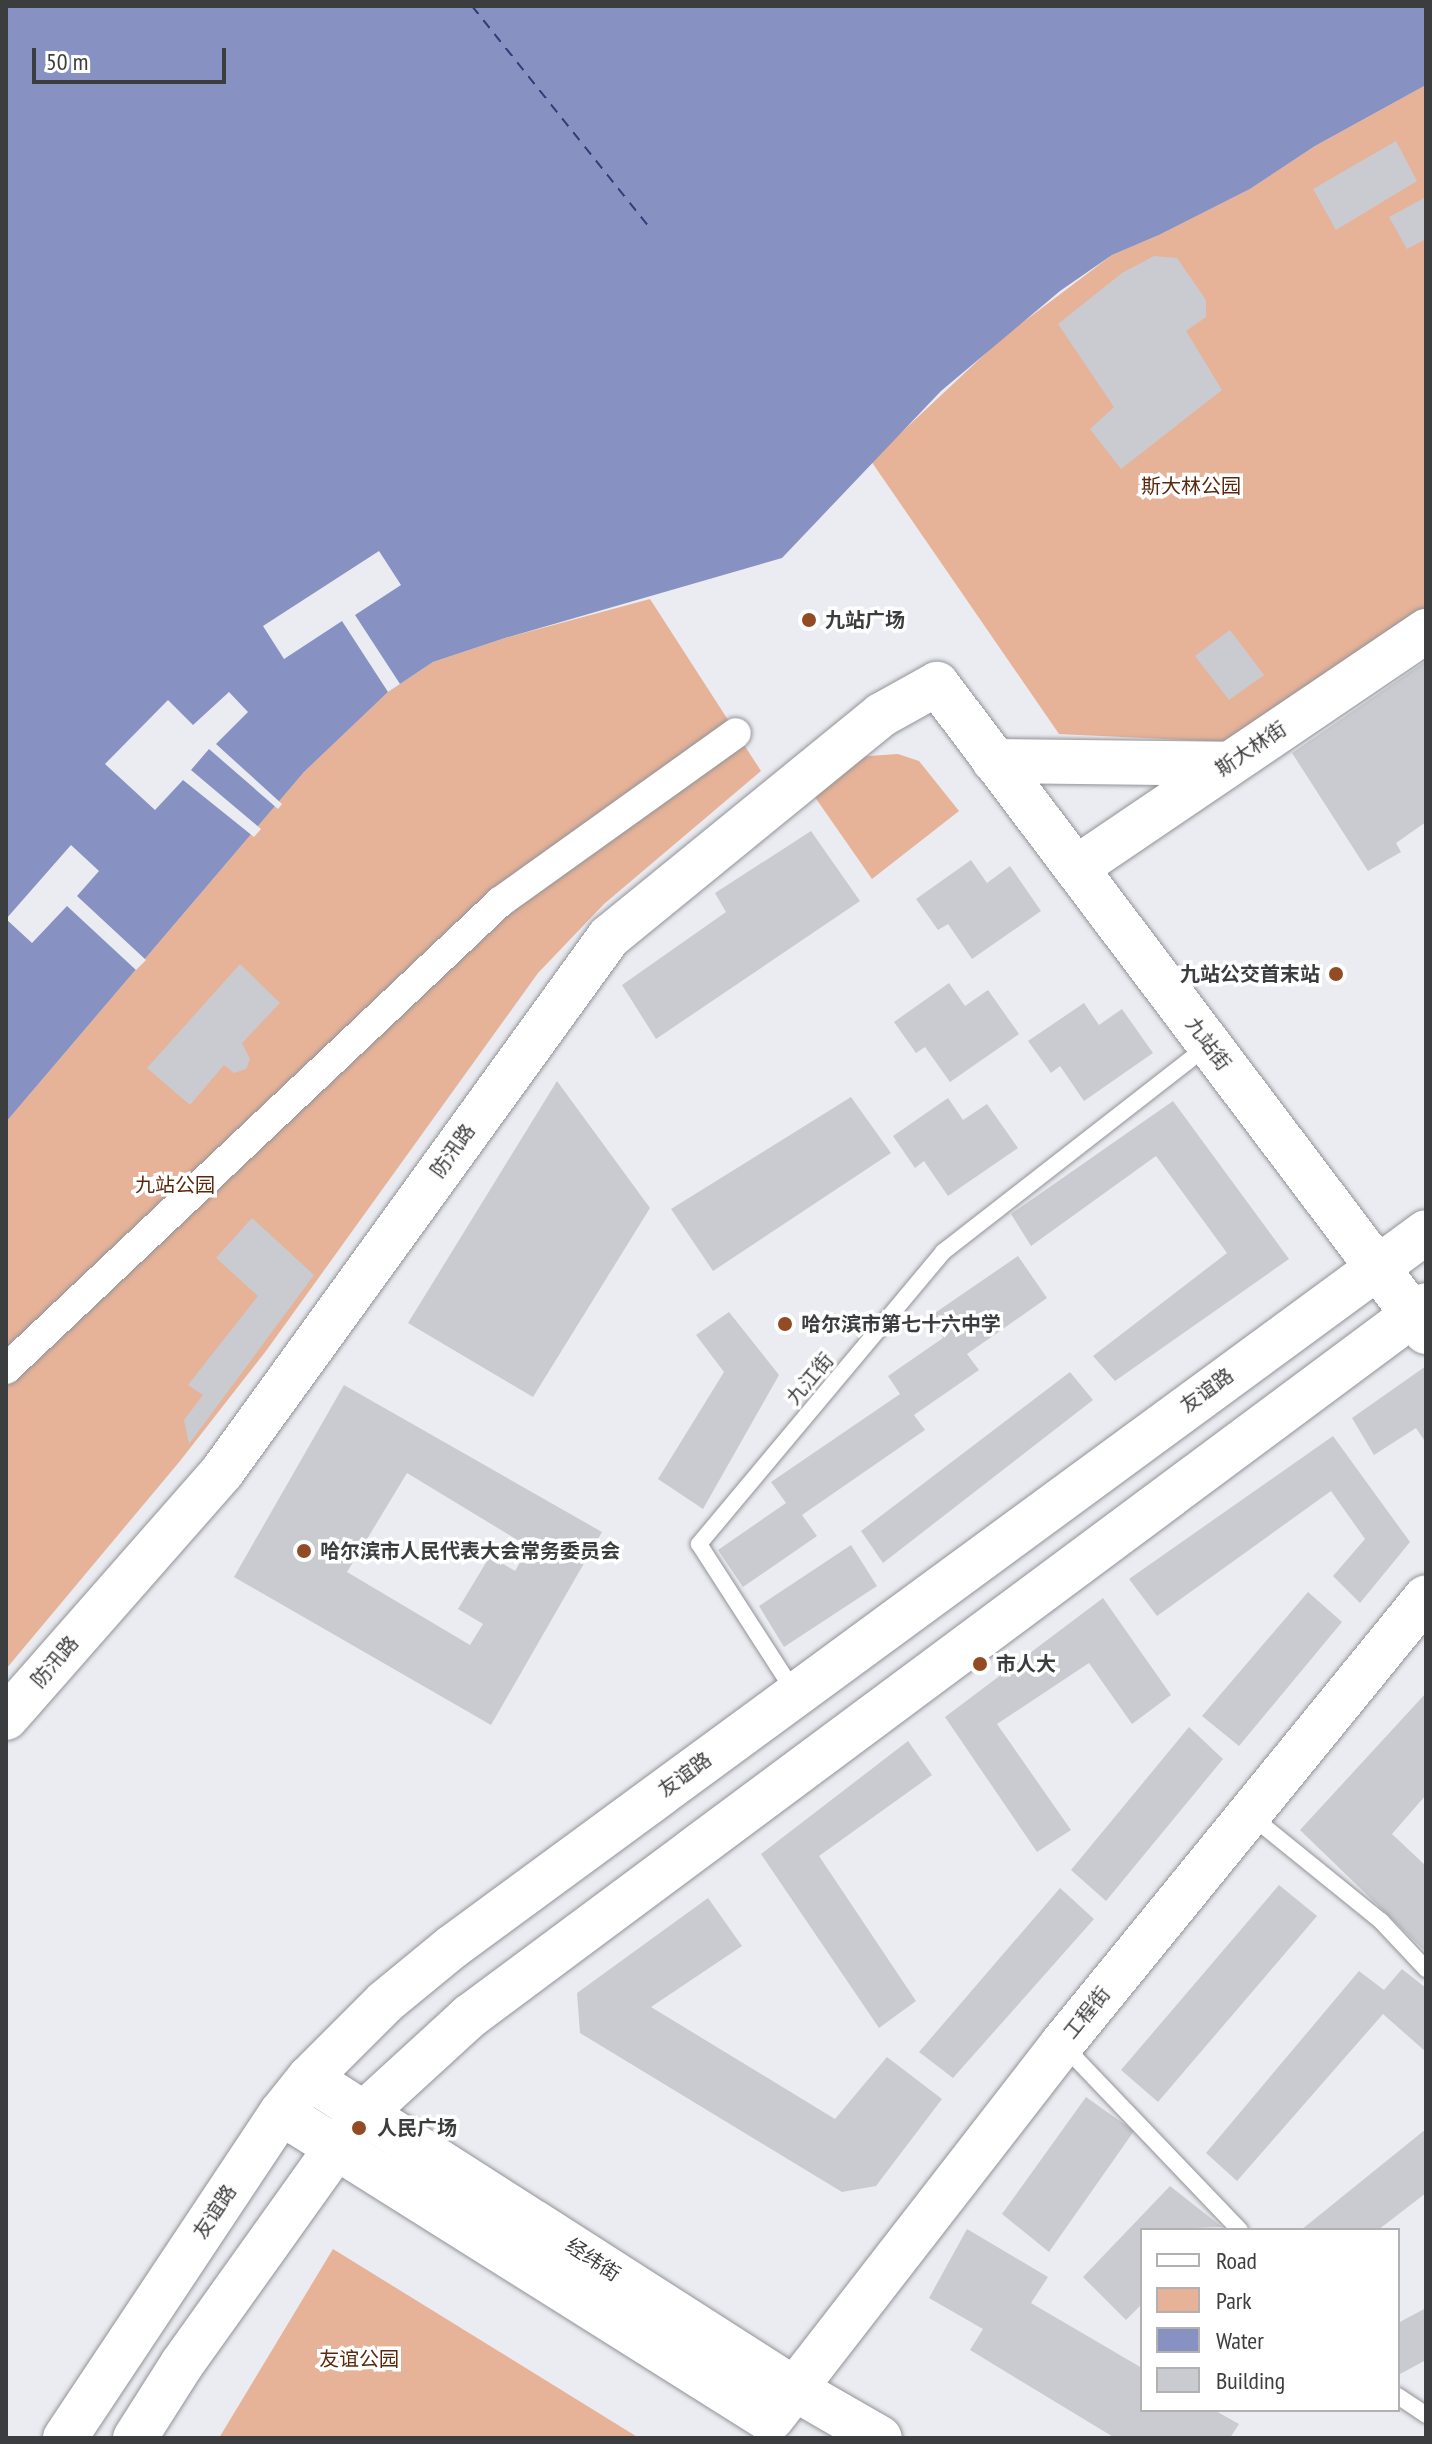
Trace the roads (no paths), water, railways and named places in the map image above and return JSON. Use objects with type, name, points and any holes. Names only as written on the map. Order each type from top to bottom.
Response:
[{"type":"main road","name":"斯大林街","points":[[1076,868],[1426,631]]},
{"type":"main road","name":"防汛路","points":[[6,1718],[222,1472],[609,937],[881,715],[937,684],[962,718]]},
{"type":"main road","name":"九站街","points":[[962,718],[1375,1267],[1421,1317]]},
{"type":"main road","points":[[994,761],[1229,764]]},
{"type":"main road","name":"友谊路","points":[[65,2438],[281,2113],[309,2078],[385,2002],[452,1947],[1426,1232]]},
{"type":"main road","points":[[135,2438],[182,2364],[336,2148],[364,2113],[470,2016],[1421,1317]]},
{"type":"main road","name":"工程街","points":[[774,2415],[1062,2044],[1426,1597]]},
{"type":"main road","name":"经纬街","points":[[309,2078],[364,2113],[774,2415]]},
{"type":"main road","name":"经纬街","points":[[281,2113],[774,2415],[880,2438]]},
{"type":"street","points":[[6,1369],[500,902],[736,733]]},
{"type":"lane","name":"九江街","points":[[795,1694],[699,1544],[943,1252],[1209,1045]]},
{"type":"lane","points":[[1250,1814],[1381,1921],[1426,1969]]},
{"type":"lane","points":[[1062,2044],[1238,2228]]},
{"type":"lane","points":[[1400,2397],[1426,2415]]},
{"type":"water","points":[[6,6],[1426,6],[1426,85],[1315,146],[1250,189],[1112,255],[1060,291],[941,391],[782,558],[505,638],[433,662],[388,692],[304,772],[6,1122]]},
{"type":"place","name":"九站广场","points":[[809,620]]},
{"type":"place","name":"九站公交首末站","points":[[1336,974]]},
{"type":"place","name":"哈尔滨市第七十六中学","points":[[785,1324]]},
{"type":"place","name":"哈尔滨市人民代表大会常务委员会","points":[[304,1551]]},
{"type":"place","name":"市人大","points":[[980,1664]]},
{"type":"place","name":"人民广场","points":[[359,2128]]},
{"type":"park label","name":"斯大林公园","points":[[1191,486]]},
{"type":"park label","name":"九站公园","points":[[175,1185]]},
{"type":"park label","name":"友谊公园","points":[[359,2359]]}]
